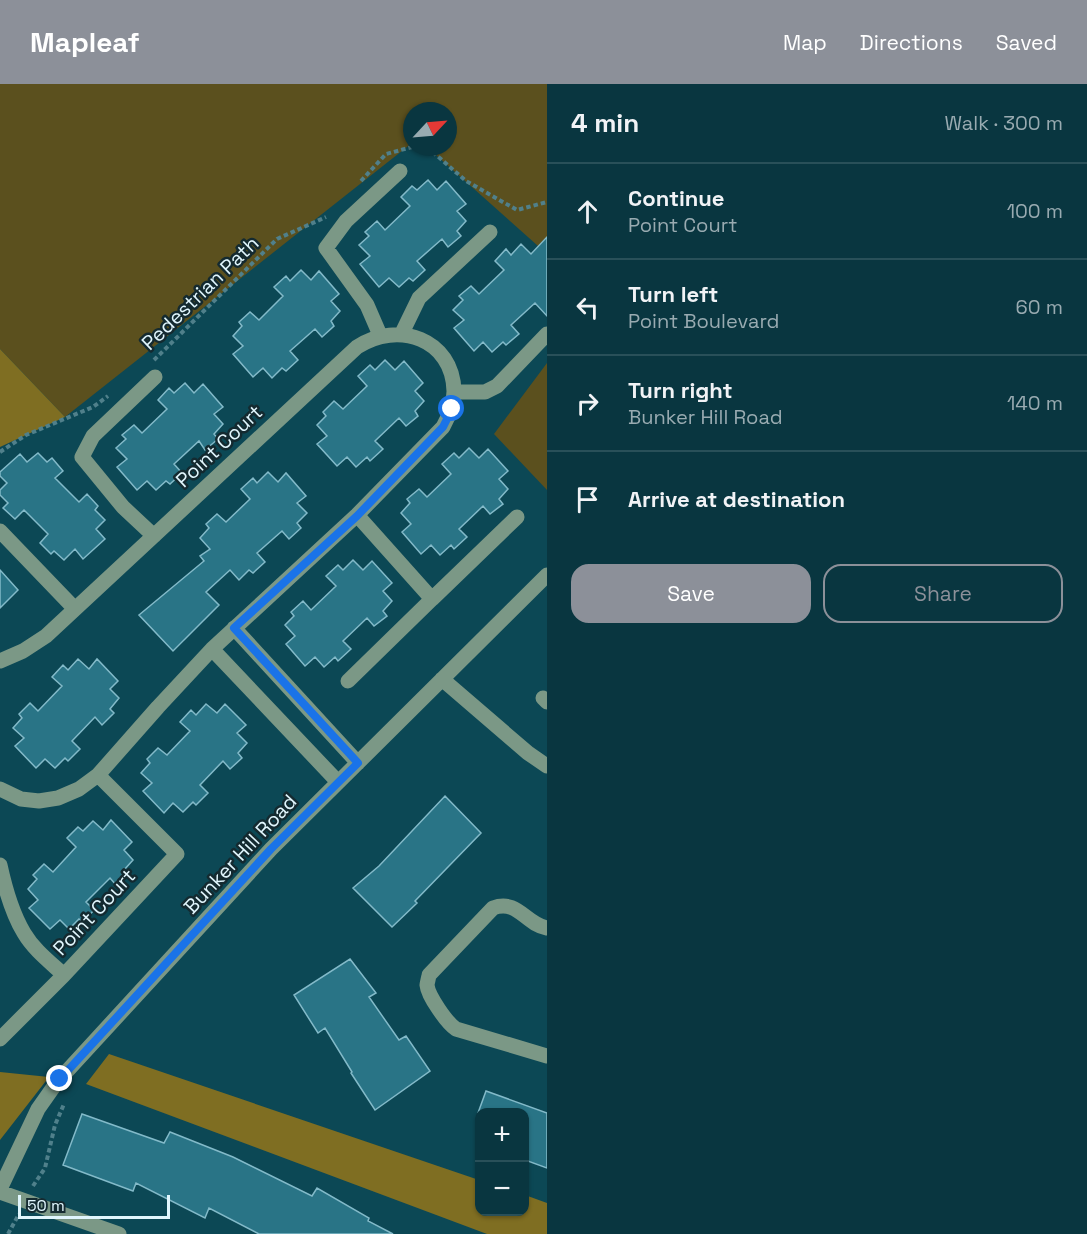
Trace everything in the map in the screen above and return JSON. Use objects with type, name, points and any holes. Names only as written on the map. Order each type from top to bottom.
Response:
[{"type":"street","points":[[380,335],[367,305],[326,248],[346,221],[400,171]]},
{"type":"street","points":[[402,333],[419,298],[490,232]]},
{"type":"street","name":"Point Court","points":[[0,661],[23,651],[46,636],[357,347],[369,339],[380,335],[402,333],[419,338],[433,347],[444,359],[452,375],[454,392]]},
{"type":"street","points":[[0,789],[21,799],[39,801],[58,798],[79,789],[98,775],[212,649],[357,516],[443,427],[452,409],[454,392],[485,392],[497,386],[547,334]]},
{"type":"street","points":[[151,371],[93,436],[82,457],[123,507],[154,536]]},
{"type":"street","points":[[357,516],[432,599]]},
{"type":"street","points":[[348,681],[517,517]]},
{"type":"street","points":[[0,531],[75,609]]},
{"type":"street","name":"Bunker Hill Road","points":[[0,1191],[38,1109],[57,1083],[271,849],[547,575]]},
{"type":"street","points":[[234,628],[358,763]]},
{"type":"street","points":[[212,649],[338,782]]},
{"type":"street","points":[[442,679],[528,753],[547,766]]},
{"type":"street","name":"Point Court","points":[[0,1039],[64,975],[177,854],[98,775]]},
{"type":"street","name":"Point Court","points":[[0,865],[7,893],[7,913],[38,951],[64,975]]},
{"type":"street","points":[[547,928],[540,927],[511,906],[502,904],[493,908],[429,975],[427,985],[449,1024],[456,1029],[547,1056]]},
{"type":"street","points":[[0,1191],[119,1234]]},
{"type":"path","points":[[358,184],[386,154],[403,149]]},
{"type":"path","points":[[437,156],[466,181],[517,210],[547,202]]},
{"type":"path","name":"Pedestrian Path","points":[[151,371],[277,239],[325,218],[331,211]]},
{"type":"path","points":[[0,452],[26,435],[93,407],[111,393]]},
{"type":"path","points":[[8,1234],[27,1202],[36,1180],[45,1168],[55,1125],[64,1104]]},
{"type":"shaded area","points":[[0,84],[547,84],[547,254],[437,156],[457,156],[457,102],[403,102],[403,150],[65,417],[0,349]]},
{"type":"shaded area","points":[[0,349],[65,417],[0,447]]},
{"type":"shaded area","points":[[547,363],[547,490],[494,434]]},
{"type":"shaded area","points":[[109,1054],[475,1179],[475,1216],[529,1216],[529,1196],[547,1203],[547,1234],[487,1234],[86,1084]]},
{"type":"shaded area","points":[[0,1072],[49,1077],[0,1140]]},
{"type":"building","points":[[428,180],[437,190],[446,181],[466,204],[457,211],[466,221],[457,231],[461,236],[448,247],[442,239],[417,261],[425,270],[413,281],[409,278],[399,287],[389,278],[379,287],[360,264],[370,256],[359,245],[369,236],[365,232],[377,221],[385,230],[410,206],[401,197],[412,186],[417,190]]},
{"type":"building","points":[[547,237],[547,316],[535,303],[511,325],[519,334],[506,345],[503,342],[492,352],[483,342],[474,351],[454,328],[464,320],[453,310],[463,300],[459,296],[471,286],[479,294],[504,270],[495,261],[506,249],[511,255],[521,244],[531,254]]},
{"type":"building","points":[[301,270],[311,280],[319,271],[339,294],[331,301],[340,311],[331,321],[334,326],[322,337],[315,329],[290,351],[298,360],[286,371],[282,368],[272,378],[263,368],[253,377],[233,354],[243,346],[233,336],[242,326],[239,322],[250,312],[259,320],[283,296],[274,287],[286,276],[290,281]]},
{"type":"building","points":[[385,360],[395,370],[404,361],[423,383],[415,391],[424,401],[415,411],[418,416],[406,426],[399,418],[375,441],[383,449],[370,461],[367,457],[356,467],[347,457],[337,466],[317,444],[327,436],[317,425],[326,416],[323,412],[334,401],[343,409],[367,386],[358,376],[370,365],[375,370]]},
{"type":"building","points":[[185,383],[194,393],[203,384],[223,407],[214,414],[223,424],[214,434],[218,439],[205,450],[199,441],[174,464],[182,473],[170,484],[166,481],[156,490],[147,481],[137,490],[117,467],[127,459],[116,448],[126,439],[122,435],[134,425],[142,433],[167,409],[158,400],[169,388],[174,393]]},
{"type":"building","points":[[469,448],[479,458],[488,449],[508,471],[499,479],[508,489],[499,499],[503,504],[490,514],[483,506],[459,529],[467,537],[454,549],[451,545],[440,555],[431,545],[421,554],[402,532],[411,524],[401,513],[410,503],[407,499],[419,489],[427,497],[451,474],[442,464],[454,453],[459,458]]},
{"type":"building","points":[[38,453],[47,462],[52,458],[63,471],[55,478],[79,502],[87,494],[98,506],[95,510],[105,520],[96,529],[105,539],[83,559],[75,549],[64,560],[54,551],[51,554],[40,543],[48,534],[24,510],[15,519],[3,508],[8,503],[0,495],[0,490],[7,483],[0,476],[0,472],[20,454],[27,462]]},
{"type":"building","points":[[268,472],[278,482],[286,473],[306,496],[297,503],[307,513],[297,523],[301,528],[289,539],[282,531],[257,553],[265,562],[253,573],[249,570],[239,580],[230,570],[206,592],[219,605],[173,651],[139,615],[204,561],[200,556],[210,549],[200,538],[209,528],[206,524],[217,514],[226,522],[250,499],[241,489],[253,478],[257,483]]},
{"type":"building","points":[[353,560],[363,570],[372,561],[392,583],[383,591],[392,601],[383,611],[387,616],[374,626],[367,618],[343,641],[351,649],[338,661],[335,657],[324,667],[315,657],[305,666],[286,644],[295,636],[285,625],[294,616],[291,612],[303,601],[311,610],[336,586],[326,576],[338,565],[343,570]]},
{"type":"building","points":[[0,570],[18,590],[0,608]]},
{"type":"building","points":[[78,659],[89,669],[97,659],[118,681],[110,689],[119,698],[110,709],[114,713],[102,725],[95,717],[72,741],[80,749],[68,761],[65,758],[55,768],[45,759],[36,768],[15,746],[24,738],[13,728],[22,718],[19,714],[30,703],[38,711],[62,686],[52,677],[63,665],[68,670]]},
{"type":"building","points":[[206,704],[217,713],[225,704],[246,725],[237,733],[247,743],[238,753],[242,758],[230,769],[223,761],[200,785],[208,793],[196,805],[193,802],[183,812],[173,803],[164,813],[143,791],[152,783],[141,773],[150,763],[147,759],[158,748],[167,755],[190,731],[180,722],[191,710],[196,715]]},
{"type":"building","points":[[445,796],[481,833],[392,927],[353,888],[379,866]]},
{"type":"building","points":[[111,820],[132,842],[124,850],[133,860],[124,870],[129,874],[117,886],[110,878],[86,902],[94,910],[83,922],[79,919],[69,929],[60,920],[50,929],[29,908],[38,900],[28,889],[37,879],[33,875],[44,864],[53,872],[76,847],[67,838],[78,827],[83,831],[93,821],[103,830]]},
{"type":"building","points":[[350,959],[376,993],[369,997],[399,1040],[406,1036],[430,1071],[375,1110],[325,1028],[318,1033],[294,995]]},
{"type":"building","points":[[486,1091],[547,1113],[547,1168],[529,1161],[529,1108],[480,1108]]},
{"type":"building","points":[[82,1114],[164,1143],[170,1132],[233,1157],[312,1196],[317,1188],[369,1218],[368,1221],[393,1234],[259,1234],[209,1208],[205,1218],[136,1183],[133,1191],[63,1165]]},
{"type":"route","points":[[60,1079],[271,849],[358,763],[234,628],[357,516],[443,427],[452,409]]}]
